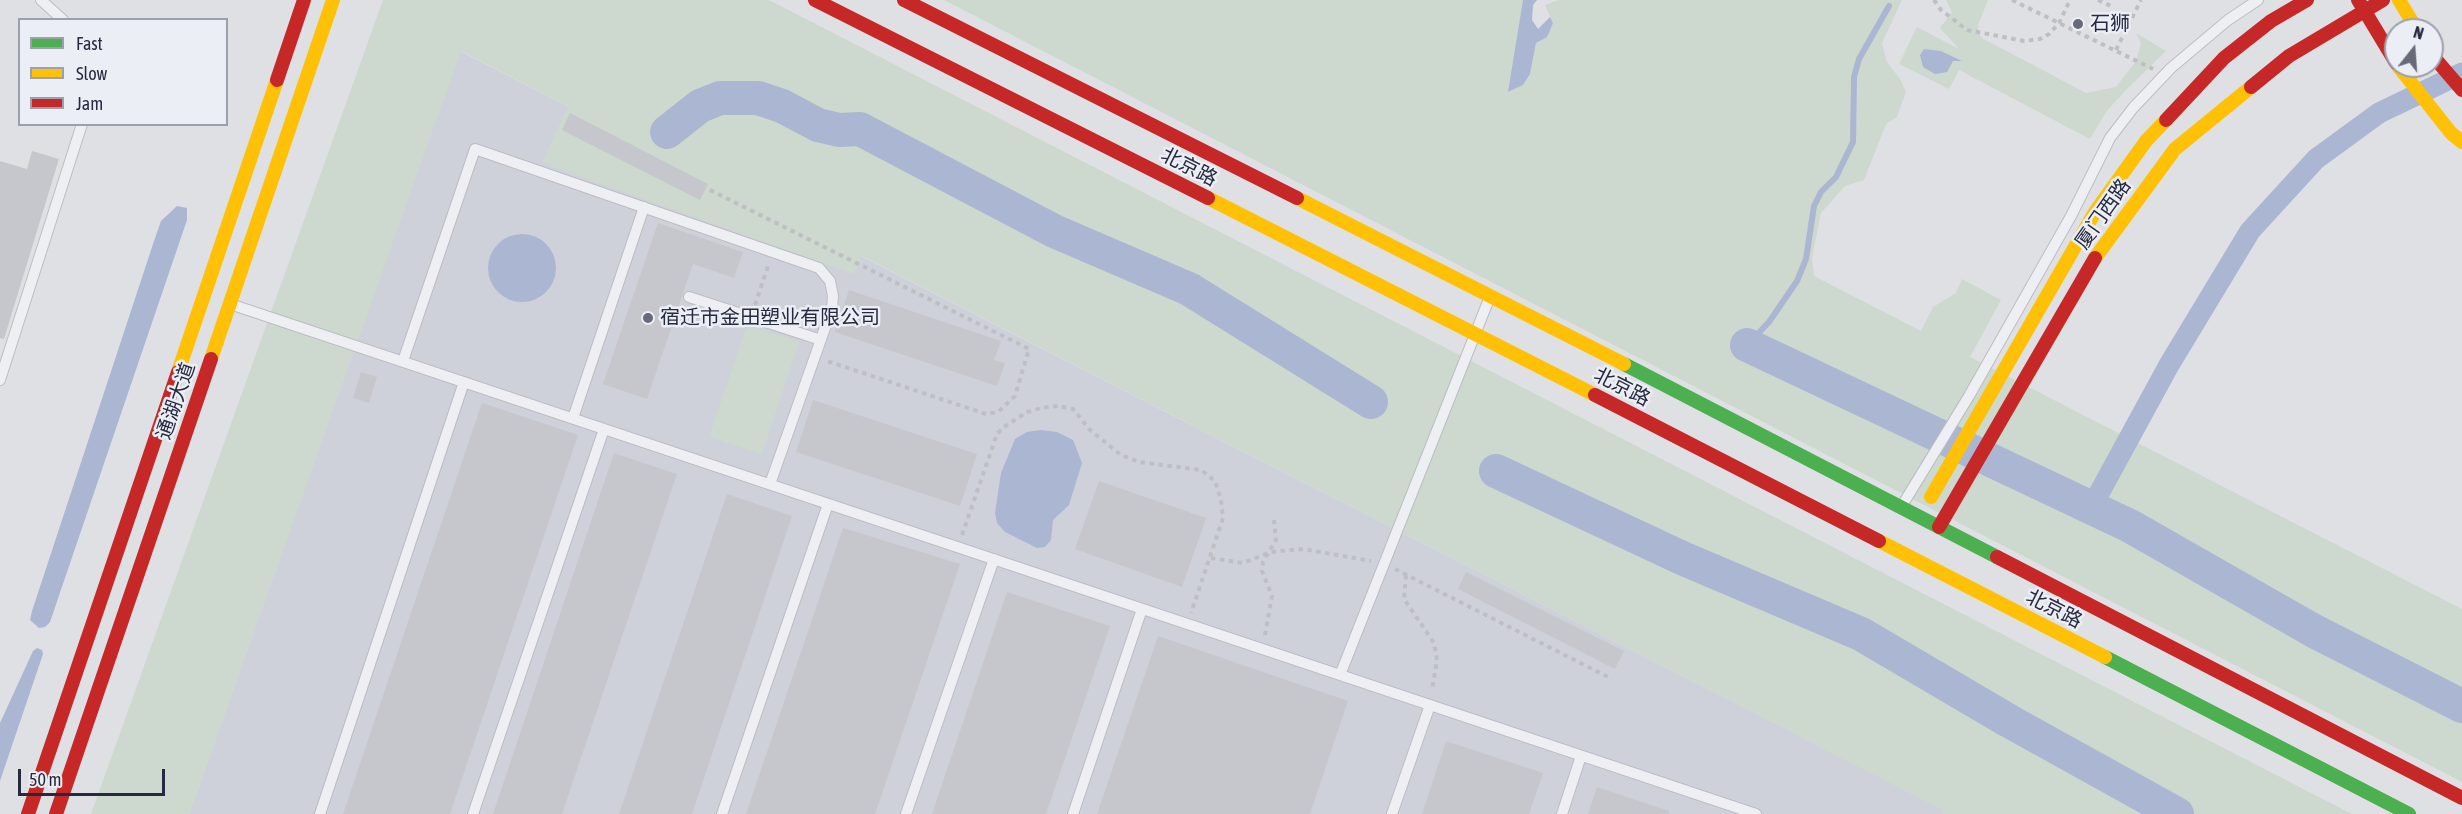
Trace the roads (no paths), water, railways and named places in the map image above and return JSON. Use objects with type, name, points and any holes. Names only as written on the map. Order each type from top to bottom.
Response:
[{"type":"main road","name":"通湖大道","points":[[28,814],[304,0]]},
{"type":"main road","name":"通湖大道","points":[[56,814],[333,0]]},
{"type":"main road","name":"北京路","points":[[815,0],[1475,333],[2409,814]]},
{"type":"main road","name":"北京路","points":[[904,0],[1490,295],[2462,798]]},
{"type":"main road","name":"厦门西路","points":[[1919,517],[2096,212],[2146,141],[2188,93],[2224,58],[2271,21],[2307,0]]},
{"type":"main road","name":"厦门西路","points":[[1939,527],[2104,242],[2175,149],[2289,56],[2361,6],[2383,0]]},
{"type":"main road","points":[[2399,0],[2410,18]]},
{"type":"main road","points":[[2361,6],[2384,43]]},
{"type":"main road","points":[[2444,70],[2462,90]]},
{"type":"main road","points":[[2408,78],[2462,142]]},
{"type":"lane","points":[[41,0],[61,18]]},
{"type":"lane","points":[[1901,508],[1969,396],[2071,216],[2110,138],[2133,108],[2164,76],[2228,20],[2258,0]]},
{"type":"lane","points":[[0,380],[81,126]]},
{"type":"lane","points":[[403,362],[475,149],[819,268],[830,281],[833,296],[832,308],[770,484]]},
{"type":"lane","points":[[573,418],[644,207]]},
{"type":"lane","points":[[1340,675],[1490,295]]},
{"type":"lane","points":[[689,297],[820,340]]},
{"type":"lane","points":[[230,304],[1581,756],[1725,809],[1755,814]]},
{"type":"lane","points":[[320,814],[464,382]]},
{"type":"lane","points":[[473,814],[604,429]]},
{"type":"lane","points":[[722,814],[828,504]]},
{"type":"lane","points":[[906,814],[994,559]]},
{"type":"lane","points":[[1073,814],[1142,609]]},
{"type":"lane","points":[[1392,814],[1430,705]]},
{"type":"lane","points":[[1562,814],[1581,756]]},
{"type":"water","points":[[1523,0],[1537,0],[1533,5],[1532,20],[1538,29],[1550,17],[1553,23],[1547,37],[1536,43],[1530,74],[1523,85],[1508,92]]},
{"type":"water","points":[[1924,49],[1941,51],[1962,61],[1953,61],[1947,72],[1935,74],[1923,67],[1920,55]]},
{"type":"water","points":[[177,206],[187,208],[187,220],[50,622],[45,627],[39,628],[30,620],[32,611],[161,221]]},
{"type":"water","points":[[529,234],[541,240],[550,249],[556,261],[554,281],[546,292],[529,302],[515,302],[498,292],[490,281],[488,261],[498,244],[509,236]]},
{"type":"water","points":[[1040,430],[1057,432],[1073,440],[1082,463],[1069,505],[1053,520],[1051,540],[1045,547],[1037,548],[1005,532],[997,523],[995,513],[1001,473],[1015,439],[1027,432]]},
{"type":"water","points":[[37,648],[42,650],[43,654],[0,781],[0,723],[33,651]]},
{"type":"waterway","points":[[1747,345],[1769,322],[1797,281],[1806,259],[1814,206],[1821,192],[1836,177],[1853,142],[1854,77],[1859,59],[1889,6]]},
{"type":"waterway","points":[[2091,508],[2169,365],[2250,231],[2316,159],[2379,113],[2462,73]]},
{"type":"waterway","points":[[667,132],[700,106],[720,98],[758,98],[782,106],[818,125],[839,130],[860,129],[1054,231],[1189,289],[1371,402]]},
{"type":"waterway","points":[[1747,345],[2130,526],[2314,631],[2462,706]]},
{"type":"waterway","points":[[1496,471],[1682,558],[1861,634],[2009,721],[2177,814]]},
{"type":"place","name":"石狮","points":[[2078,24]]},
{"type":"place","name":"宿迁市金田塑业有限公司","points":[[648,318]]}]
